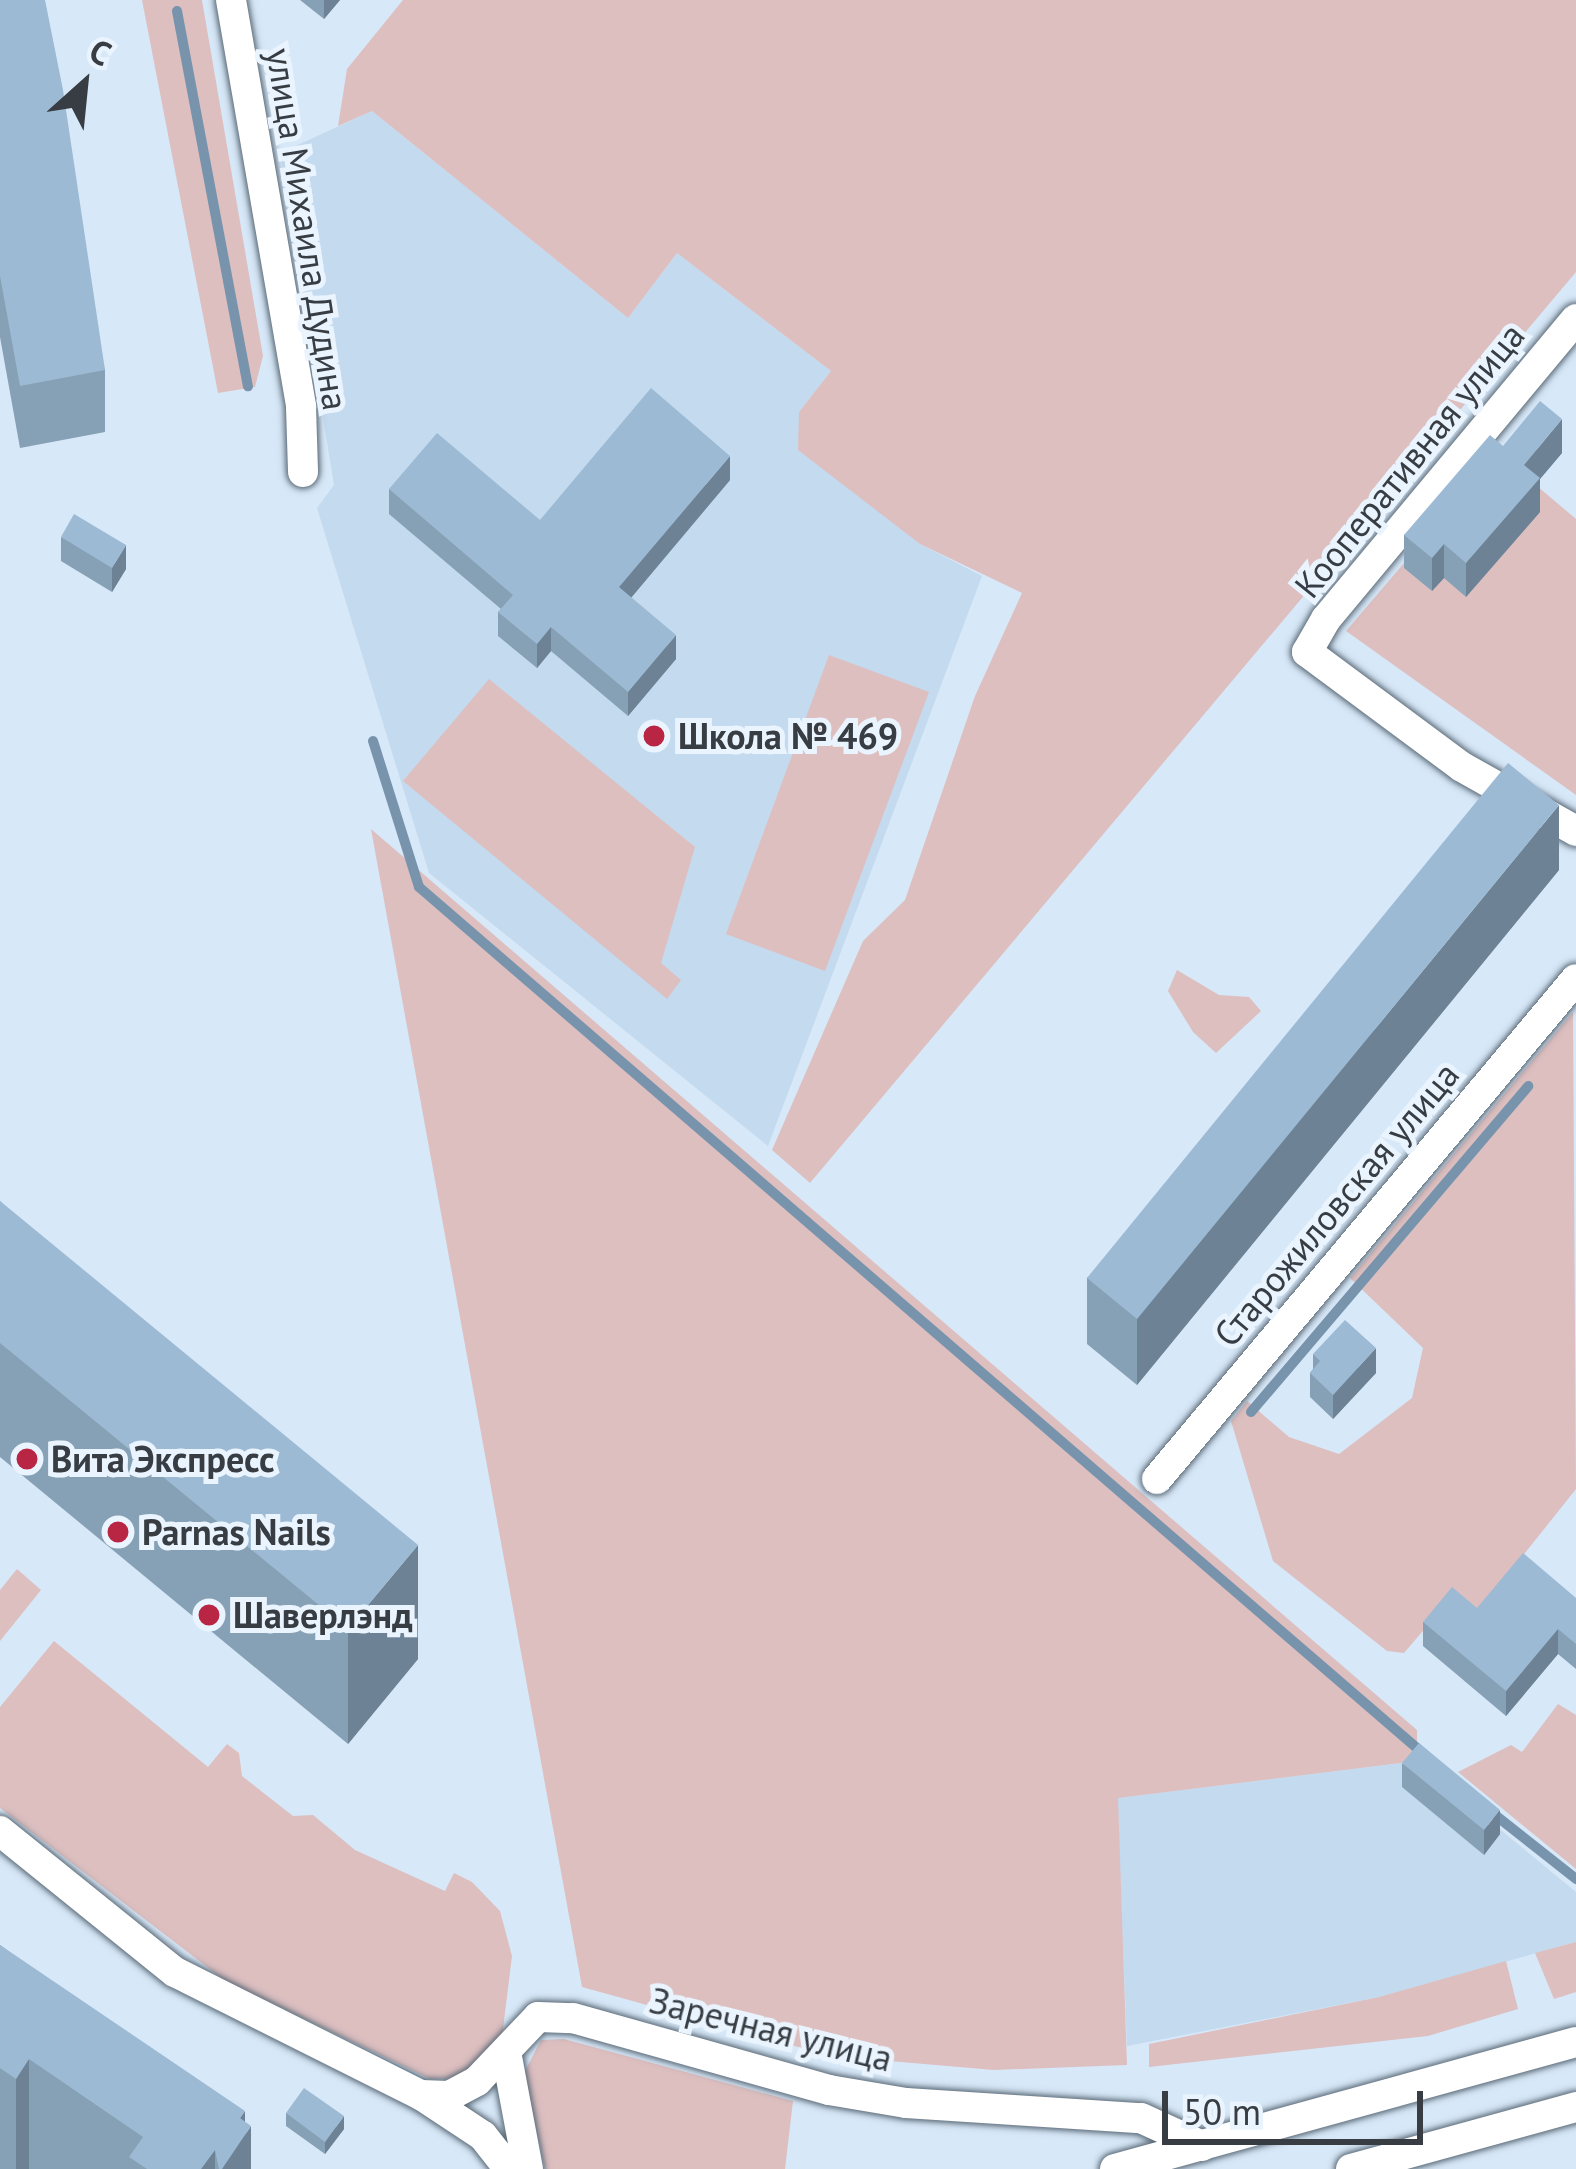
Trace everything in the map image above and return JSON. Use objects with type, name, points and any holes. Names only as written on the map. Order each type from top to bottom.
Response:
[{"type":"street","name":"улица Михаила Дудина","points":[[231,0],[301,407],[303,472]]},
{"type":"street","name":"Кооперативная улица","points":[[1576,320],[1326,619],[1307,652],[1462,767],[1576,831]]},
{"type":"street","name":"Старожиловская улица","points":[[1157,1478],[1576,980]]},
{"type":"street","points":[[0,1831],[175,1972],[421,2095],[483,2136],[508,2169]]},
{"type":"street","name":"Заречная улица","points":[[421,2095],[449,2096],[507,2057],[538,2018],[573,2018],[829,2090],[905,2103],[1141,2118],[1202,2146]]},
{"type":"street","points":[[1115,2169],[1576,2042]]},
{"type":"street","points":[[507,2057],[528,2169]]},
{"type":"street","points":[[1352,2169],[1576,2107]]},
{"type":"shaded area","points":[[142,0],[202,0],[263,356],[255,387],[218,393]]},
{"type":"shaded area","points":[[403,0],[1576,0],[1576,272],[810,1183],[772,1150],[863,941],[905,900],[975,696],[1022,593],[920,544],[798,450],[799,412],[831,371],[677,253],[628,318],[372,111],[338,126],[347,69]]},
{"type":"shaded area","name":"Школа № 469","points":[[372,111],[628,318],[677,253],[831,371],[799,412],[920,544],[982,576],[768,1146],[429,873],[317,508],[334,485],[280,153]]},
{"type":"shaded area","points":[[1498,453],[1576,519],[1576,795],[1346,631]]},
{"type":"shaded area","points":[[829,655],[929,692],[825,971],[726,934]]},
{"type":"shaded area","points":[[489,679],[695,847],[661,963],[681,980],[667,999],[403,781]]},
{"type":"shaded area","points":[[371,829],[1417,1730],[1417,1761],[1118,1798],[1127,2065],[994,2070],[831,2056],[582,1987]]},
{"type":"shaded area","points":[[1177,970],[1219,995],[1249,997],[1261,1011],[1216,1053],[1193,1032],[1168,991]]},
{"type":"shaded area","points":[[1573,1012],[1576,1489],[1474,1617],[1451,1598],[1404,1653],[1387,1651],[1273,1561],[1231,1421],[1247,1401],[1289,1437],[1339,1454],[1412,1398],[1423,1348],[1350,1278]]},
{"type":"shaded area","points":[[17,1569],[41,1590],[0,1641],[0,1590]]},
{"type":"shaded area","points":[[54,1641],[208,1767],[227,1744],[239,1753],[242,1776],[293,1816],[313,1815],[355,1850],[445,1891],[454,1873],[472,1882],[500,1911],[512,1956],[502,2037],[461,2078],[430,2079],[224,1980],[0,1808],[0,1707]]},
{"type":"shaded area","points":[[1558,1704],[1576,1715],[1576,1869],[1458,1772],[1511,1745],[1522,1752]]},
{"type":"shaded area","points":[[1417,1761],[1576,1892],[1576,1942],[1379,1997],[1127,2046],[1117,1798]]},
{"type":"shaded area","points":[[1576,1942],[1576,1992],[1554,1999],[1535,1953]]},
{"type":"shaded area","points":[[1506,1961],[1518,2009],[1428,2036],[1149,2067],[1149,2044],[1379,1997]]},
{"type":"shaded area","points":[[564,2039],[793,2101],[785,2169],[545,2169],[524,2073],[541,2040]]},
{"type":"building","points":[[0,0],[45,0],[105,370],[20,386],[0,276]]},
{"type":"building","points":[[651,388],[730,456],[619,587],[676,635],[628,692],[551,627],[537,644],[498,612],[513,595],[389,489],[437,433],[540,520]]},
{"type":"building","points":[[1540,401],[1562,419],[1524,465],[1540,478],[1466,563],[1444,544],[1432,558],[1404,535],[1490,435],[1503,446]]},
{"type":"building","points":[[74,514],[126,545],[112,568],[61,537]]},
{"type":"building","points":[[1508,763],[1559,805],[1137,1319],[1087,1278]]},
{"type":"building","points":[[0,1201],[418,1545],[348,1629],[0,1343]]},
{"type":"building","points":[[1345,1320],[1376,1348],[1333,1395],[1310,1373],[1320,1361],[1313,1354]]},
{"type":"building","points":[[1523,1553],[1576,1598],[1576,1644],[1558,1629],[1506,1691],[1423,1622],[1452,1587],[1477,1608]]},
{"type":"building","points":[[1419,1743],[1500,1810],[1484,1830],[1402,1763]]},
{"type":"building","points":[[0,1945],[245,2111],[240,2118],[251,2126],[222,2169],[215,2150],[201,2169],[147,2169],[129,2157],[143,2137],[29,2059],[16,2079],[0,2068]]},
{"type":"building","points":[[304,2088],[344,2116],[325,2142],[286,2113]]},
{"type":"waterway","points":[[177,11],[248,386]]},
{"type":"waterway","points":[[373,741],[419,887],[1426,1756]]},
{"type":"waterway","points":[[1251,1412],[1528,1086]]},
{"type":"waterway","points":[[1490,1811],[1576,1879]]},
{"type":"place","name":"Школа № 469","points":[[654,736]]},
{"type":"place","name":"Вита Экспресс","points":[[27,1459]]},
{"type":"place","name":"Parnas Nails","points":[[118,1532]]},
{"type":"place","name":"Шаверлэнд","points":[[209,1615]]}]
